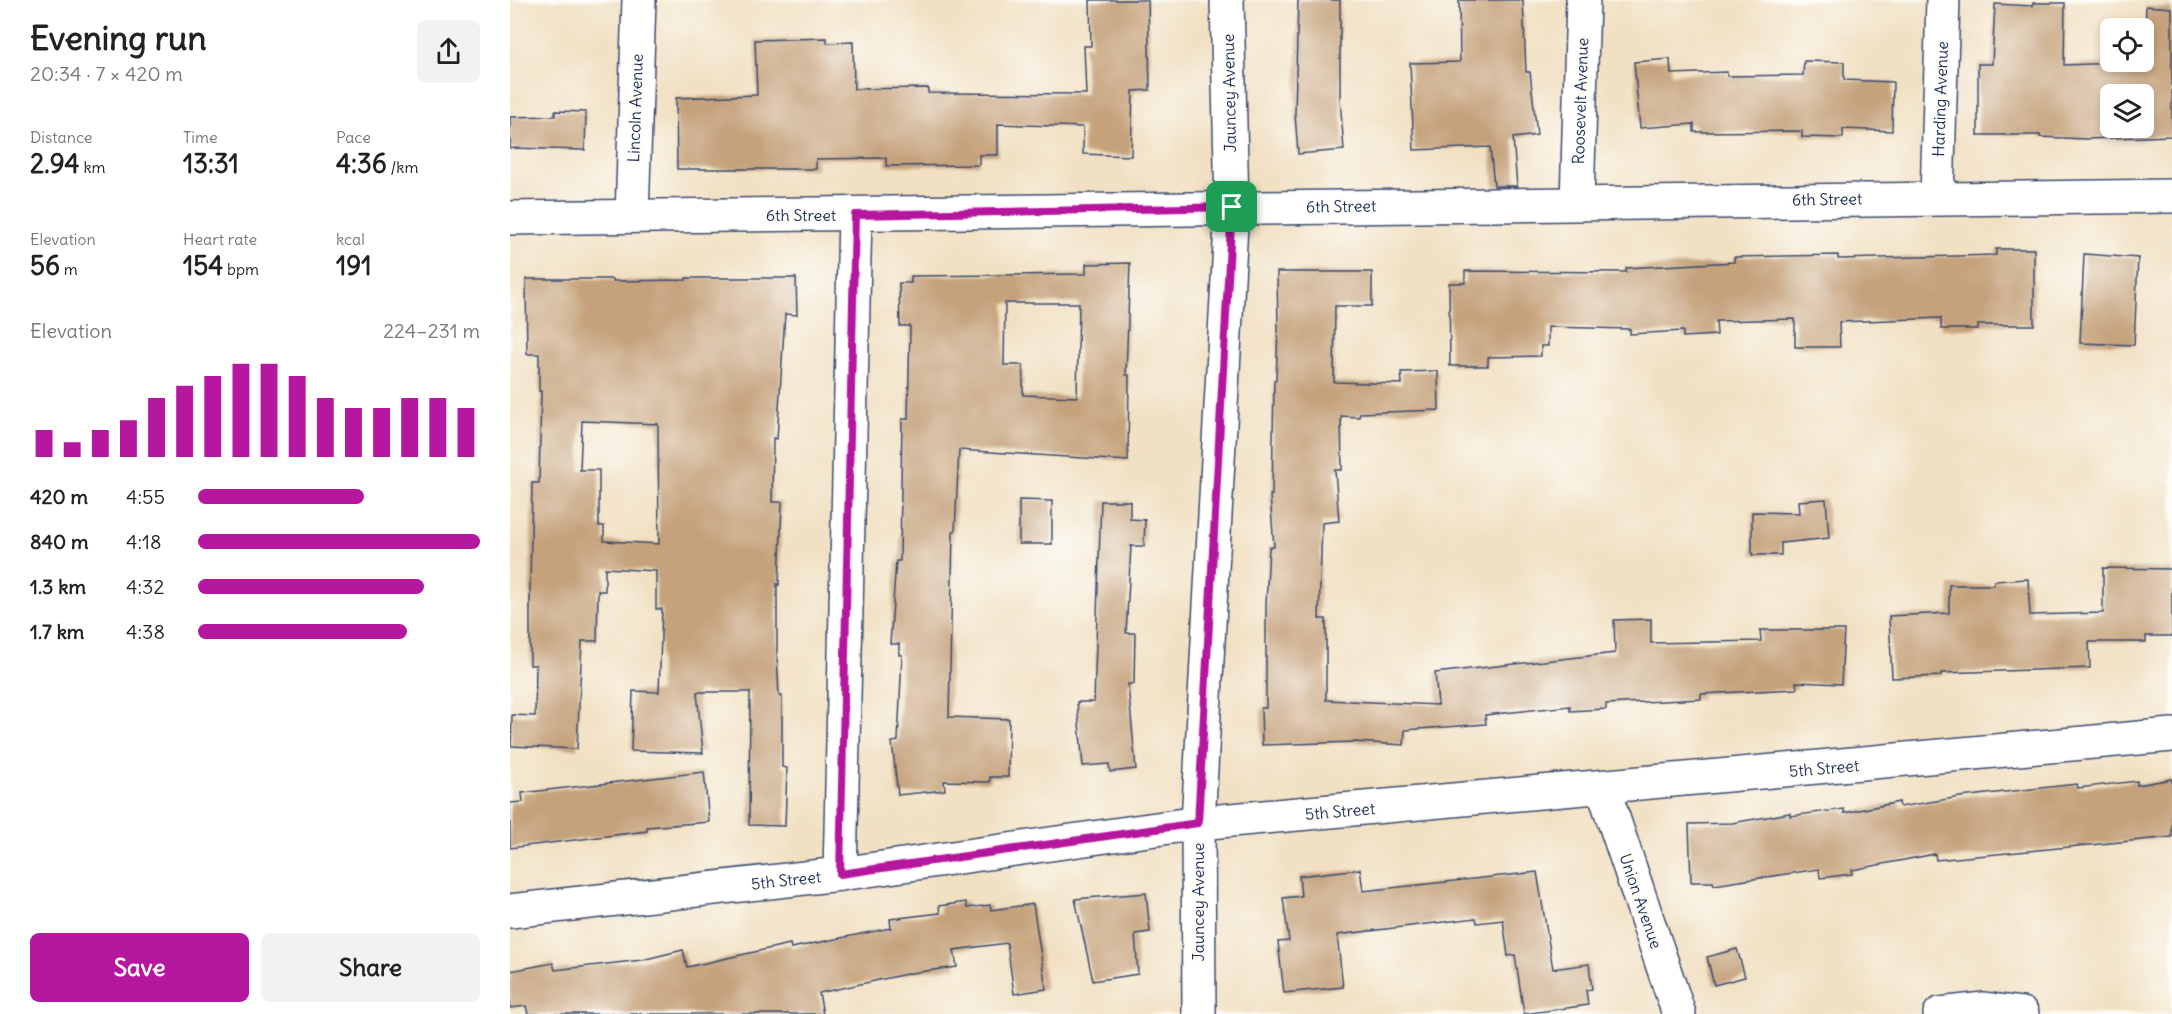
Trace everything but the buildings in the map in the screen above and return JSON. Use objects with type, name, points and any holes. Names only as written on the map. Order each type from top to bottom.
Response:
[{"type":"street","name":"Lincoln Avenue","points":[[632,216],[639,0]]},
{"type":"street","name":"Jauncey Avenue","points":[[1199,1014],[1198,823],[1232,207],[1227,0]]},
{"type":"street","name":"Roosevelt Avenue","points":[[1577,202],[1583,0]]},
{"type":"street","name":"Harding Avenue","points":[[1937,197],[1943,0]]},
{"type":"street","name":"6th Street","points":[[510,218],[855,215],[1937,197],[2172,196]]},
{"type":"street","points":[[840,874],[855,215]]},
{"type":"street","name":"5th Street","points":[[510,911],[840,874],[1198,823],[2172,735]]},
{"type":"street","name":"Union Avenue","points":[[1603,788],[1679,1014]]},
{"type":"street","points":[[1941,1013],[1984,1009],[2022,1014]]},
{"type":"route","points":[[1232,207],[1198,823],[840,874],[855,215],[1232,207]]}]
